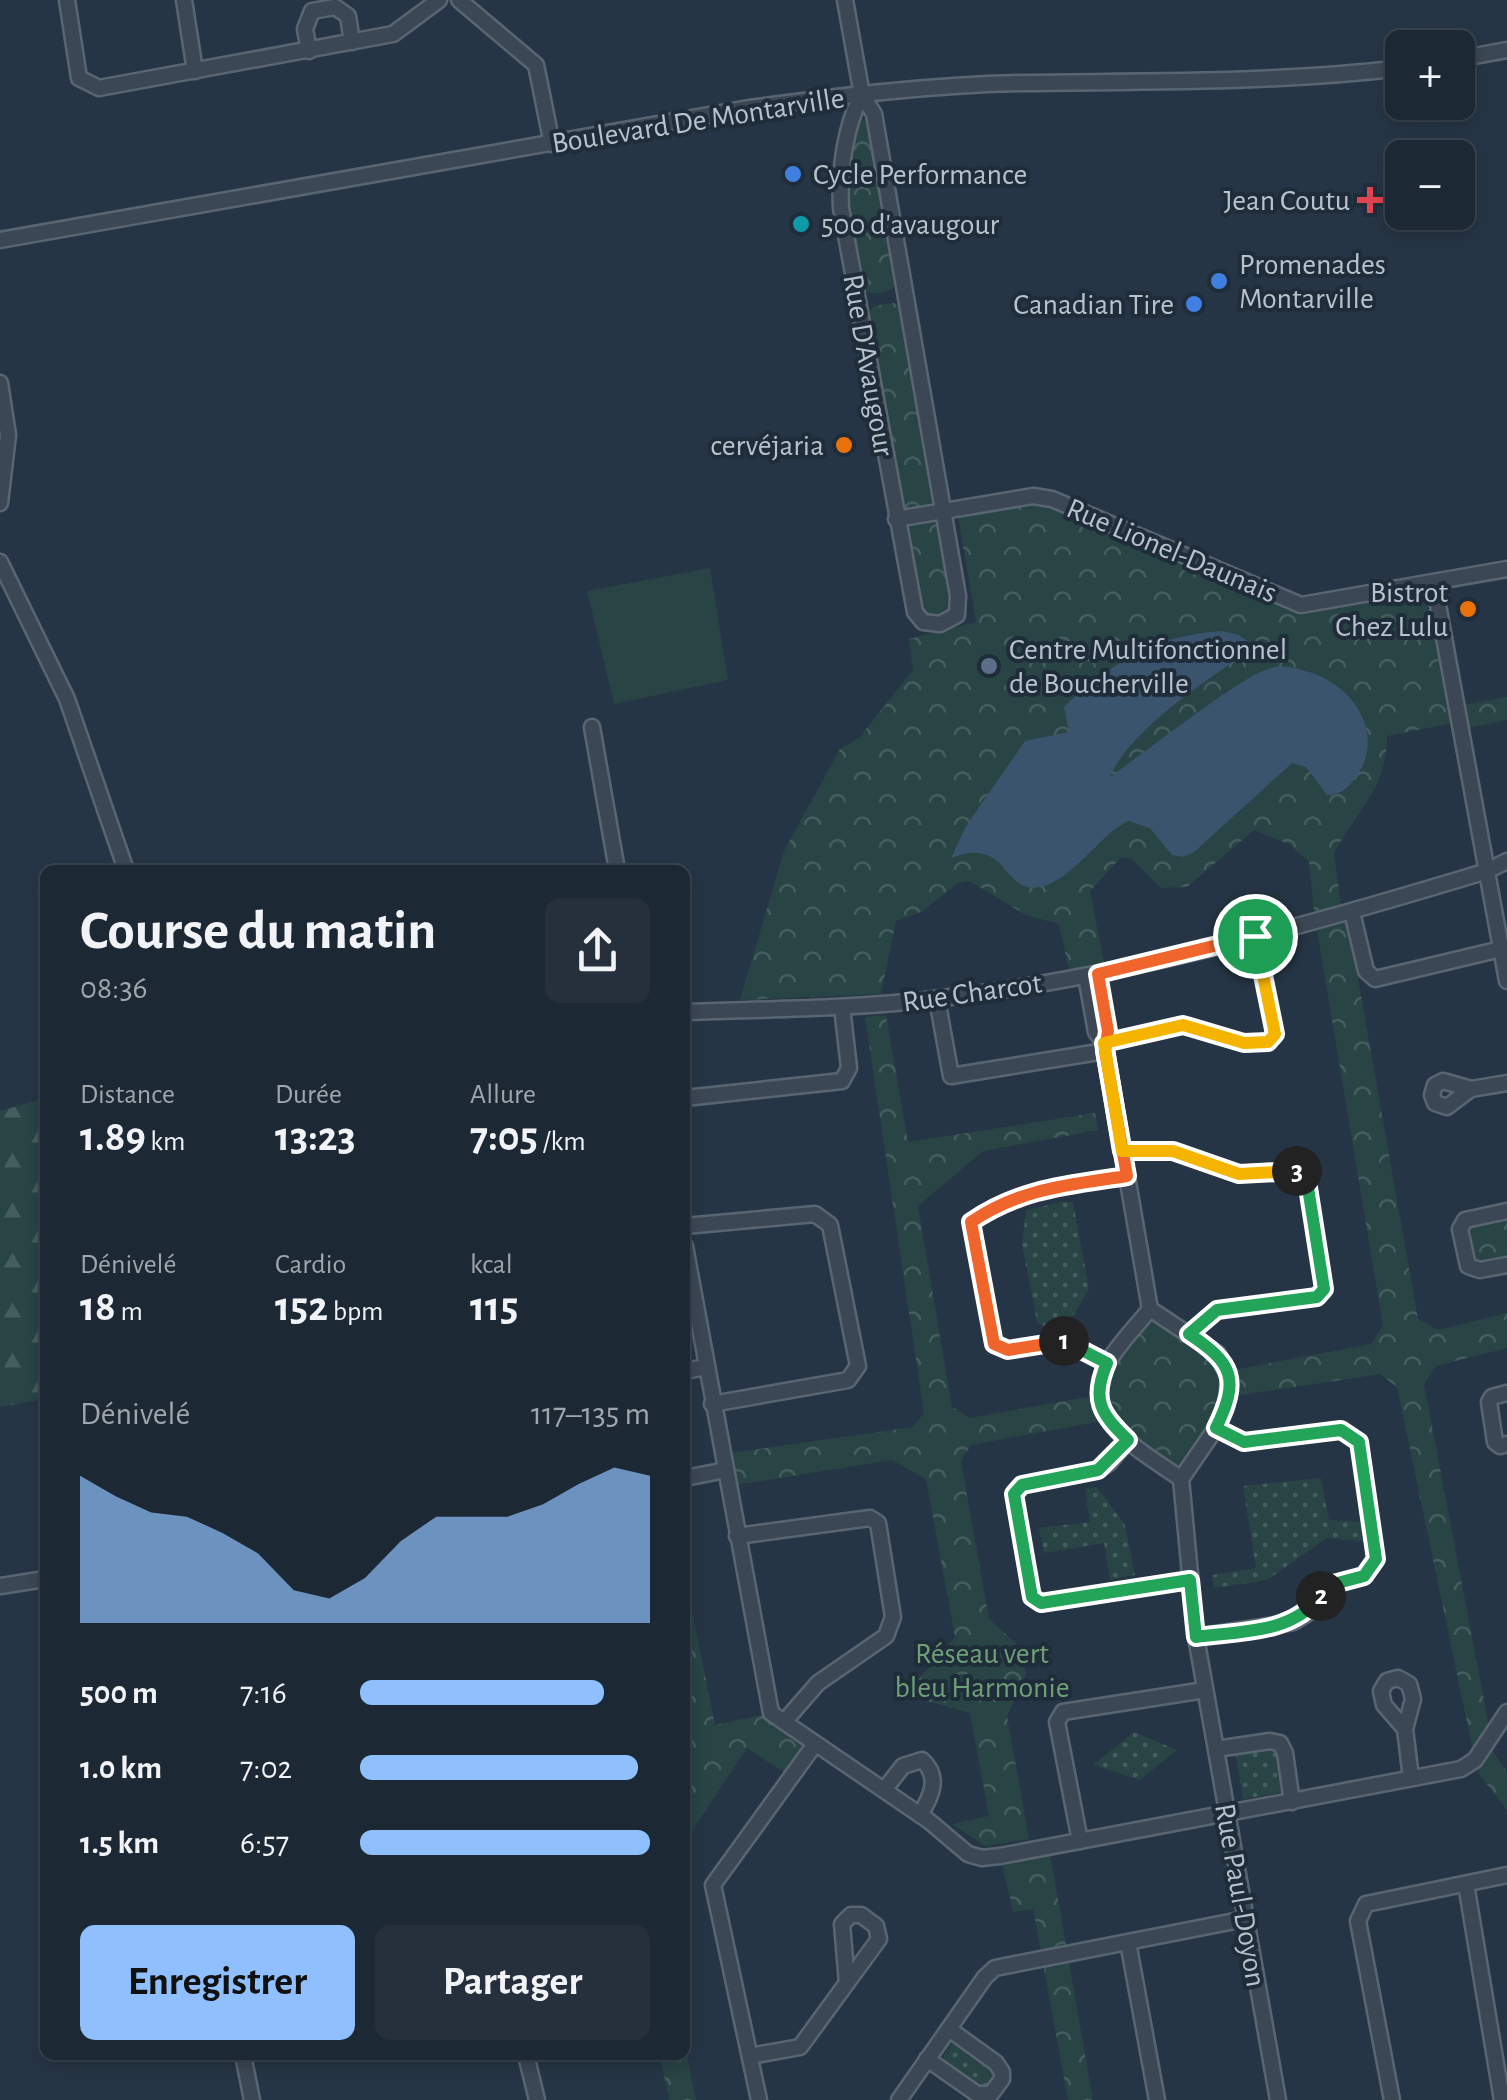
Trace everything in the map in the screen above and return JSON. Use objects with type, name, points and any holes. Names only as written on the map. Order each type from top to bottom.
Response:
[{"type":"street","points":[[67,0],[78,78],[98,88],[393,34],[438,0]]},
{"type":"street","points":[[184,0],[195,71]]},
{"type":"street","points":[[459,0],[536,65],[552,144]]},
{"type":"street","name":"Rue D'Avaugour","points":[[845,0],[862,94],[874,114],[959,605],[954,618],[940,624],[927,624],[916,614],[841,208],[850,116],[862,94]]},
{"type":"street","points":[[309,51],[305,29],[312,10],[335,6],[348,16],[352,42]]},
{"type":"street","points":[[1475,56],[1507,50]]},
{"type":"street","name":"Boulevard De Montarville","points":[[0,240],[749,108],[862,94],[1018,83],[1330,77],[1385,70]]},
{"type":"street","points":[[0,382],[8,435],[0,503]]},
{"type":"street","name":"Rue Lionel-Daunais","points":[[896,519],[1033,496],[1052,499],[1301,605],[1507,569]]},
{"type":"street","points":[[0,562],[67,699],[124,865]]},
{"type":"street","points":[[1434,582],[1507,982]]},
{"type":"street","points":[[592,728],[616,865]]},
{"type":"street","name":"Rue Charcot","points":[[690,1012],[842,1007],[937,999],[1092,975],[1352,912],[1487,871],[1507,861]]},
{"type":"street","points":[[1352,912],[1366,972],[1376,979],[1501,948]]},
{"type":"street","points":[[937,999],[950,1076],[1104,1047],[1183,1025],[1244,1043],[1268,1042],[1275,1034],[1255,936]]},
{"type":"street","points":[[1092,975],[1096,1032],[1104,1047],[1150,1310],[1218,1354],[1228,1371],[1228,1396],[1216,1428],[1181,1479],[1128,1440],[1107,1420],[1102,1408],[1100,1378],[1107,1363],[1150,1310]]},
{"type":"street","points":[[690,1097],[842,1080],[849,1068],[842,1007]]},
{"type":"street","points":[[1471,1089],[1507,1082]]},
{"type":"street","points":[[1122,1151],[1173,1151],[1239,1174],[1299,1170],[1306,1175],[1324,1289],[1317,1297],[1217,1310],[1189,1334]]},
{"type":"street","points":[[1107,1363],[1067,1341],[1008,1350],[994,1344],[971,1222],[998,1203],[1037,1190],[1127,1176]]},
{"type":"street","points":[[1507,1211],[1465,1220],[1460,1229],[1468,1266],[1480,1270],[1507,1265]]},
{"type":"street","points":[[690,1226],[815,1214],[830,1225],[858,1366],[848,1380],[712,1404]]},
{"type":"street","points":[[690,1287],[771,1713],[977,1858],[1461,1768],[1475,1760],[1507,1712]]},
{"type":"street","points":[[690,1369],[706,1366]]},
{"type":"street","points":[[1507,1394],[1492,1397],[1489,1402],[1494,1442],[1500,1446],[1507,1444]]},
{"type":"street","points":[[1196,1637],[1293,1622],[1308,1612],[1330,1585],[1364,1576],[1376,1559],[1359,1442],[1341,1430],[1244,1442],[1216,1428]]},
{"type":"street","points":[[1128,1440],[1098,1470],[1022,1485],[1014,1494],[1032,1597],[1041,1603],[1190,1580]]},
{"type":"street","points":[[690,1477],[726,1470]]},
{"type":"street","name":"Rue Paul-Doyon","points":[[1181,1479],[1196,1637],[1278,2100]]},
{"type":"street","points":[[737,1536],[870,1518],[878,1523],[893,1617],[886,1636],[818,1683],[784,1722]]},
{"type":"street","points":[[0,1586],[40,1581]]},
{"type":"street","points":[[1080,1841],[1057,1722],[1062,1712],[1205,1690]]},
{"type":"street","points":[[1405,1729],[1412,1778]]},
{"type":"street","points":[[1216,1749],[1280,1743],[1286,1753],[1292,1802]]},
{"type":"street","points":[[759,2100],[713,1885],[815,1744]]},
{"type":"street","points":[[884,1790],[903,1766],[922,1760],[934,1785],[920,1815]]},
{"type":"street","points":[[1392,2100],[1358,1921],[1361,1910],[1366,1904],[1507,1876]]},
{"type":"street","points":[[1466,1884],[1502,2100]]},
{"type":"street","points":[[899,2100],[995,1968],[1245,1918]]},
{"type":"street","points":[[1128,1942],[1158,2100]]},
{"type":"street","points":[[750,2056],[800,2047],[847,1984]]},
{"type":"street","points":[[927,2059],[978,2094],[991,2094],[998,2088],[1002,2072],[996,2063],[949,2029]]},
{"type":"street","points":[[244,2060],[252,2100]]},
{"type":"street","points":[[527,2060],[536,2100]]},
{"type":"green space","points":[[868,119],[897,284],[879,293],[861,288],[847,213],[856,120]]},
{"type":"green space","points":[[894,303],[903,309],[935,505],[907,512],[903,510],[866,316],[874,306]]},
{"type":"green space","points":[[1032,504],[1052,506],[1300,612],[1425,593],[1453,723],[1387,736],[1377,784],[1334,853],[1341,906],[1314,912],[1309,862],[1289,844],[1254,830],[1187,887],[1161,888],[1132,859],[1121,857],[1090,891],[1104,963],[1069,970],[1059,924],[1026,915],[970,881],[958,883],[921,912],[896,921],[881,994],[740,1000],[784,851],[840,749],[859,738],[913,670],[909,639],[976,622],[958,516]]},
{"type":"green space","points":[[931,520],[940,525],[955,599],[945,614],[935,617],[919,609],[906,529],[911,524]]},
{"type":"green space","points":[[710,568],[728,680],[614,704],[587,591]]},
{"type":"green space","points":[[1507,697],[1507,720],[1468,728],[1463,705]]},
{"type":"green space","name":"Réseau vert bleu Harmonie","points":[[1348,922],[1418,1319],[1438,1330],[1507,1313],[1507,1348],[1436,1366],[1424,1384],[1494,1753],[1507,1772],[1507,1810],[1479,1774],[1397,1387],[1380,1374],[1228,1397],[1181,1479],[1107,1420],[971,1445],[961,1461],[989,1619],[1022,1649],[1026,1674],[1007,1716],[1029,1839],[985,1846],[952,1824],[989,1816],[970,1713],[923,1700],[917,1681],[955,1637],[926,1479],[892,1460],[736,1485],[730,1453],[913,1427],[924,1413],[865,1017],[886,1015],[908,1142],[1095,1113],[1098,1130],[983,1151],[918,1206],[952,1407],[970,1418],[1099,1395],[1101,1378],[1150,1309],[1218,1354],[1228,1371],[1371,1344],[1383,1326],[1317,930]]},
{"type":"green space","points":[[40,1099],[40,1400],[0,1407],[0,1111]]},
{"type":"green space","points":[[1073,1202],[1089,1289],[1067,1326],[1046,1328],[1037,1322],[1022,1244],[1026,1210]]},
{"type":"green space","points":[[1507,1216],[1507,1257],[1481,1263],[1475,1259],[1469,1225]]},
{"type":"green space","points":[[1321,1478],[1329,1520],[1366,1522],[1371,1542],[1327,1538],[1267,1580],[1214,1588],[1212,1575],[1256,1568],[1243,1486]]},
{"type":"green space","points":[[1097,1487],[1125,1525],[1135,1575],[1110,1580],[1104,1543],[1044,1553],[1039,1528],[1090,1522],[1085,1489]]},
{"type":"green space","points":[[690,1601],[715,1725],[771,1713],[815,1744],[791,1777],[747,1748],[690,1834]]},
{"type":"green space","points":[[1134,1732],[1177,1750],[1140,1780],[1093,1765]]},
{"type":"green space","points":[[1275,1744],[1283,1792],[1243,1799],[1235,1751]]},
{"type":"green space","points":[[1049,1847],[1093,2100],[1068,2100],[1033,1909],[1013,1912],[1000,1856]]},
{"type":"green space","points":[[959,2043],[998,2073],[992,2089],[984,2089],[946,2062],[943,2056],[951,2045]]},
{"type":"green space","points":[[661,2060],[688,2060],[696,2100],[669,2100]]},
{"type":"water","points":[[1222,631],[1239,635],[1256,647],[1153,722],[1120,759],[1110,777],[1240,683],[1282,666],[1323,677],[1351,699],[1361,714],[1368,747],[1363,764],[1344,789],[1327,795],[1306,767],[1292,763],[1193,853],[1172,855],[1150,828],[1128,821],[1063,877],[1040,887],[1018,882],[984,854],[951,858],[966,826],[1025,741],[1069,732],[1064,707],[1081,692],[1117,665],[1156,645]]},
{"type":"place","name":"Cycle Performance","points":[[793,174]]},
{"type":"place","name":"Jean Coutu","points":[[1370,200]]},
{"type":"place","name":"500 d'avaugour","points":[[801,224]]},
{"type":"place","name":"Promenades Montarville","points":[[1219,281]]},
{"type":"place","name":"Canadian Tire","points":[[1194,304]]},
{"type":"place","name":"cervéjaria","points":[[844,445]]},
{"type":"place","name":"Bistrot Chez Lulu","points":[[1468,609]]},
{"type":"place","name":"Centre Multifonctionnel de Boucherville","points":[[989,666]]},
{"type":"route","points":[[1255,936],[1098,974],[1108,1031],[1104,1043],[1105,1051],[1127,1176],[1037,1190],[998,1203],[971,1222],[994,1344],[1008,1350],[1067,1341],[1107,1363],[1100,1378],[1102,1408],[1107,1420],[1128,1440],[1098,1470],[1022,1485],[1014,1494],[1032,1597],[1041,1603],[1190,1580],[1196,1637],[1293,1622],[1308,1612],[1330,1585],[1364,1576],[1376,1559],[1359,1442],[1341,1430],[1244,1442],[1216,1428],[1226,1408],[1228,1371],[1218,1354],[1189,1334],[1217,1310],[1317,1297],[1324,1289],[1306,1175],[1299,1170],[1239,1174],[1173,1151],[1122,1151],[1104,1043],[1183,1025],[1244,1043],[1268,1042],[1275,1034],[1255,936]]}]
